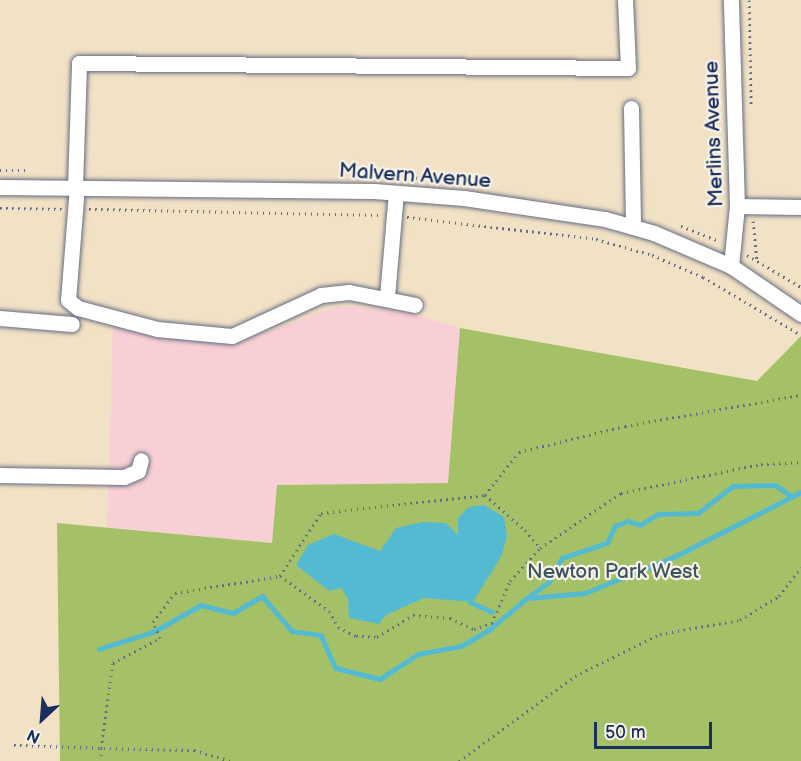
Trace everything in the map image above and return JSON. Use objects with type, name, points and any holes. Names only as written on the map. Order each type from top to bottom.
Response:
[{"type":"street","points":[[415,305],[387,297],[349,292],[321,294],[232,336],[157,329],[78,309],[68,300],[75,209],[79,63],[628,68],[625,0]]},
{"type":"street","name":"Merlins Avenue","points":[[731,266],[737,207],[732,0]]},
{"type":"street","points":[[631,108],[633,227]]},
{"type":"street","name":"Malvern Avenue","points":[[0,187],[76,186],[396,192],[464,198],[605,219],[633,227],[731,266],[801,314]]},
{"type":"street","points":[[387,297],[396,192]]},
{"type":"street","points":[[737,207],[801,207]]},
{"type":"street","points":[[0,318],[72,324]]},
{"type":"street","points":[[0,476],[124,477],[138,471],[141,460]]},
{"type":"path","points":[[0,208],[394,216],[539,230],[596,239],[652,255],[702,277],[801,335]]},
{"type":"path","points":[[280,576],[321,513],[485,495],[519,452],[625,426],[801,395]]},
{"type":"path","points":[[101,761],[113,663],[159,636],[153,622],[175,592],[280,576],[329,611],[338,627],[356,636],[377,637],[413,615],[450,618],[474,628],[492,623],[510,581],[540,548],[621,494],[761,464],[801,462]]},
{"type":"path","points":[[485,495],[525,530],[540,548]]},
{"type":"path","points":[[459,761],[575,676],[660,634],[740,621],[778,596],[801,568]]},
{"type":"path","points":[[14,745],[195,750],[230,761]]},
{"type":"shaded area","points":[[338,306],[401,311],[460,328],[448,483],[278,485],[272,543],[107,527],[113,325],[272,331]]},
{"type":"green space","name":"Newton Park West","points":[[460,328],[757,381],[801,336],[801,761],[60,761],[57,523],[272,543],[277,485],[448,483]]},
{"type":"water","points":[[484,505],[504,517],[507,535],[502,555],[473,602],[424,598],[386,615],[379,624],[349,618],[348,599],[341,588],[329,591],[296,565],[308,545],[334,534],[380,551],[396,528],[423,522],[446,523],[458,535],[458,518],[469,507]]},
{"type":"waterway","points":[[527,598],[549,582],[562,558],[607,543],[615,526],[628,521],[640,525],[658,514],[698,513],[733,486],[775,485],[792,496]]},
{"type":"waterway","points":[[99,649],[153,632],[201,605],[233,613],[262,596],[292,631],[321,635],[336,668],[380,679],[418,654],[461,646],[490,629],[527,598],[585,593],[676,556],[801,492]]},
{"type":"waterway","points":[[470,602],[492,612]]}]
